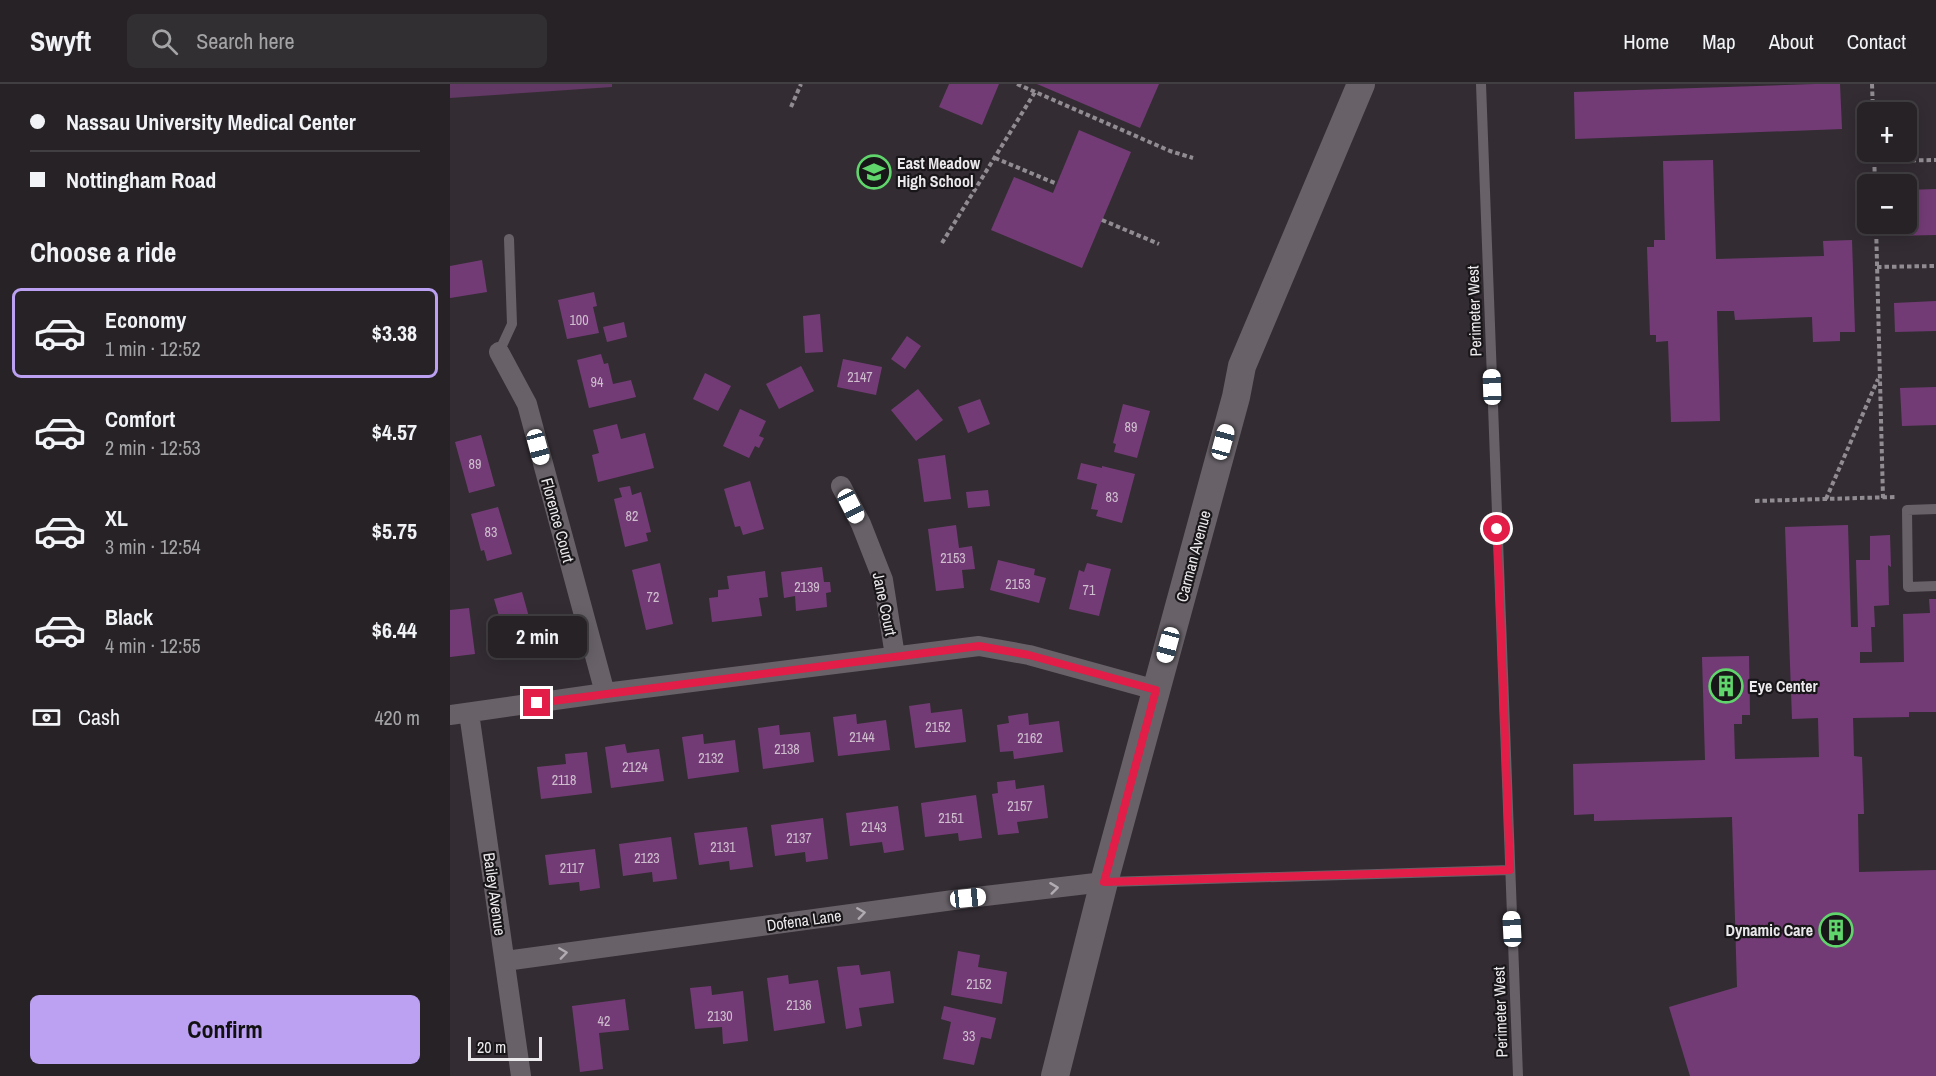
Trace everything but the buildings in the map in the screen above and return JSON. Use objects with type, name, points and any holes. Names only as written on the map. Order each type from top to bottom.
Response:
[{"type":"main road","name":"Carman Avenue","points":[[1055,1076],[1104,882],[1236,397],[1242,366],[1361,84]]},
{"type":"street","name":"Florence Court","points":[[499,352],[527,404],[605,693]]},
{"type":"street","name":"Jane Court","points":[[841,486],[861,525],[883,580],[895,657]]},
{"type":"street","points":[[459,714],[605,693],[979,646],[1029,655],[1156,690]]},
{"type":"street","name":"Bailey Avenue","points":[[459,714],[505,961],[521,1076]]},
{"type":"street","name":"Dofena Lane","points":[[505,961],[968,898],[1104,882]]},
{"type":"lane","name":"Perimeter West","points":[[1480,84],[1518,1076]]},
{"type":"lane","points":[[499,352],[512,324],[509,239]]},
{"type":"lane","points":[[1936,509],[1906,510],[1908,587],[1936,586]]},
{"type":"lane","points":[[1104,882],[1510,870]]},
{"type":"path","points":[[1017,84],[1170,151],[1193,158]]},
{"type":"path","points":[[1872,84],[1873,102]]},
{"type":"path","points":[[791,107],[799,85]]},
{"type":"path","points":[[942,243],[1035,92]]},
{"type":"path","points":[[995,158],[1057,184]]},
{"type":"path","points":[[1917,160],[1936,160]]},
{"type":"path","points":[[1102,220],[1159,244]]},
{"type":"path","points":[[1876,234],[1883,498]]},
{"type":"path","points":[[1877,267],[1936,266]]},
{"type":"path","points":[[1826,499],[1880,375]]},
{"type":"path","points":[[1755,501],[1904,497]]},
{"type":"shaded area","points":[[450,84],[612,84],[612,87],[450,98]]},
{"type":"place","name":"East Meadow High School","points":[[874,172]]},
{"type":"place","name":"Eye Center","points":[[1726,686]]},
{"type":"place","name":"Dynamic Care","points":[[1836,930]]},
{"type":"route","points":[[537,703],[979,646],[1029,655],[1156,690],[1104,882],[1510,870],[1497,529]]}]
